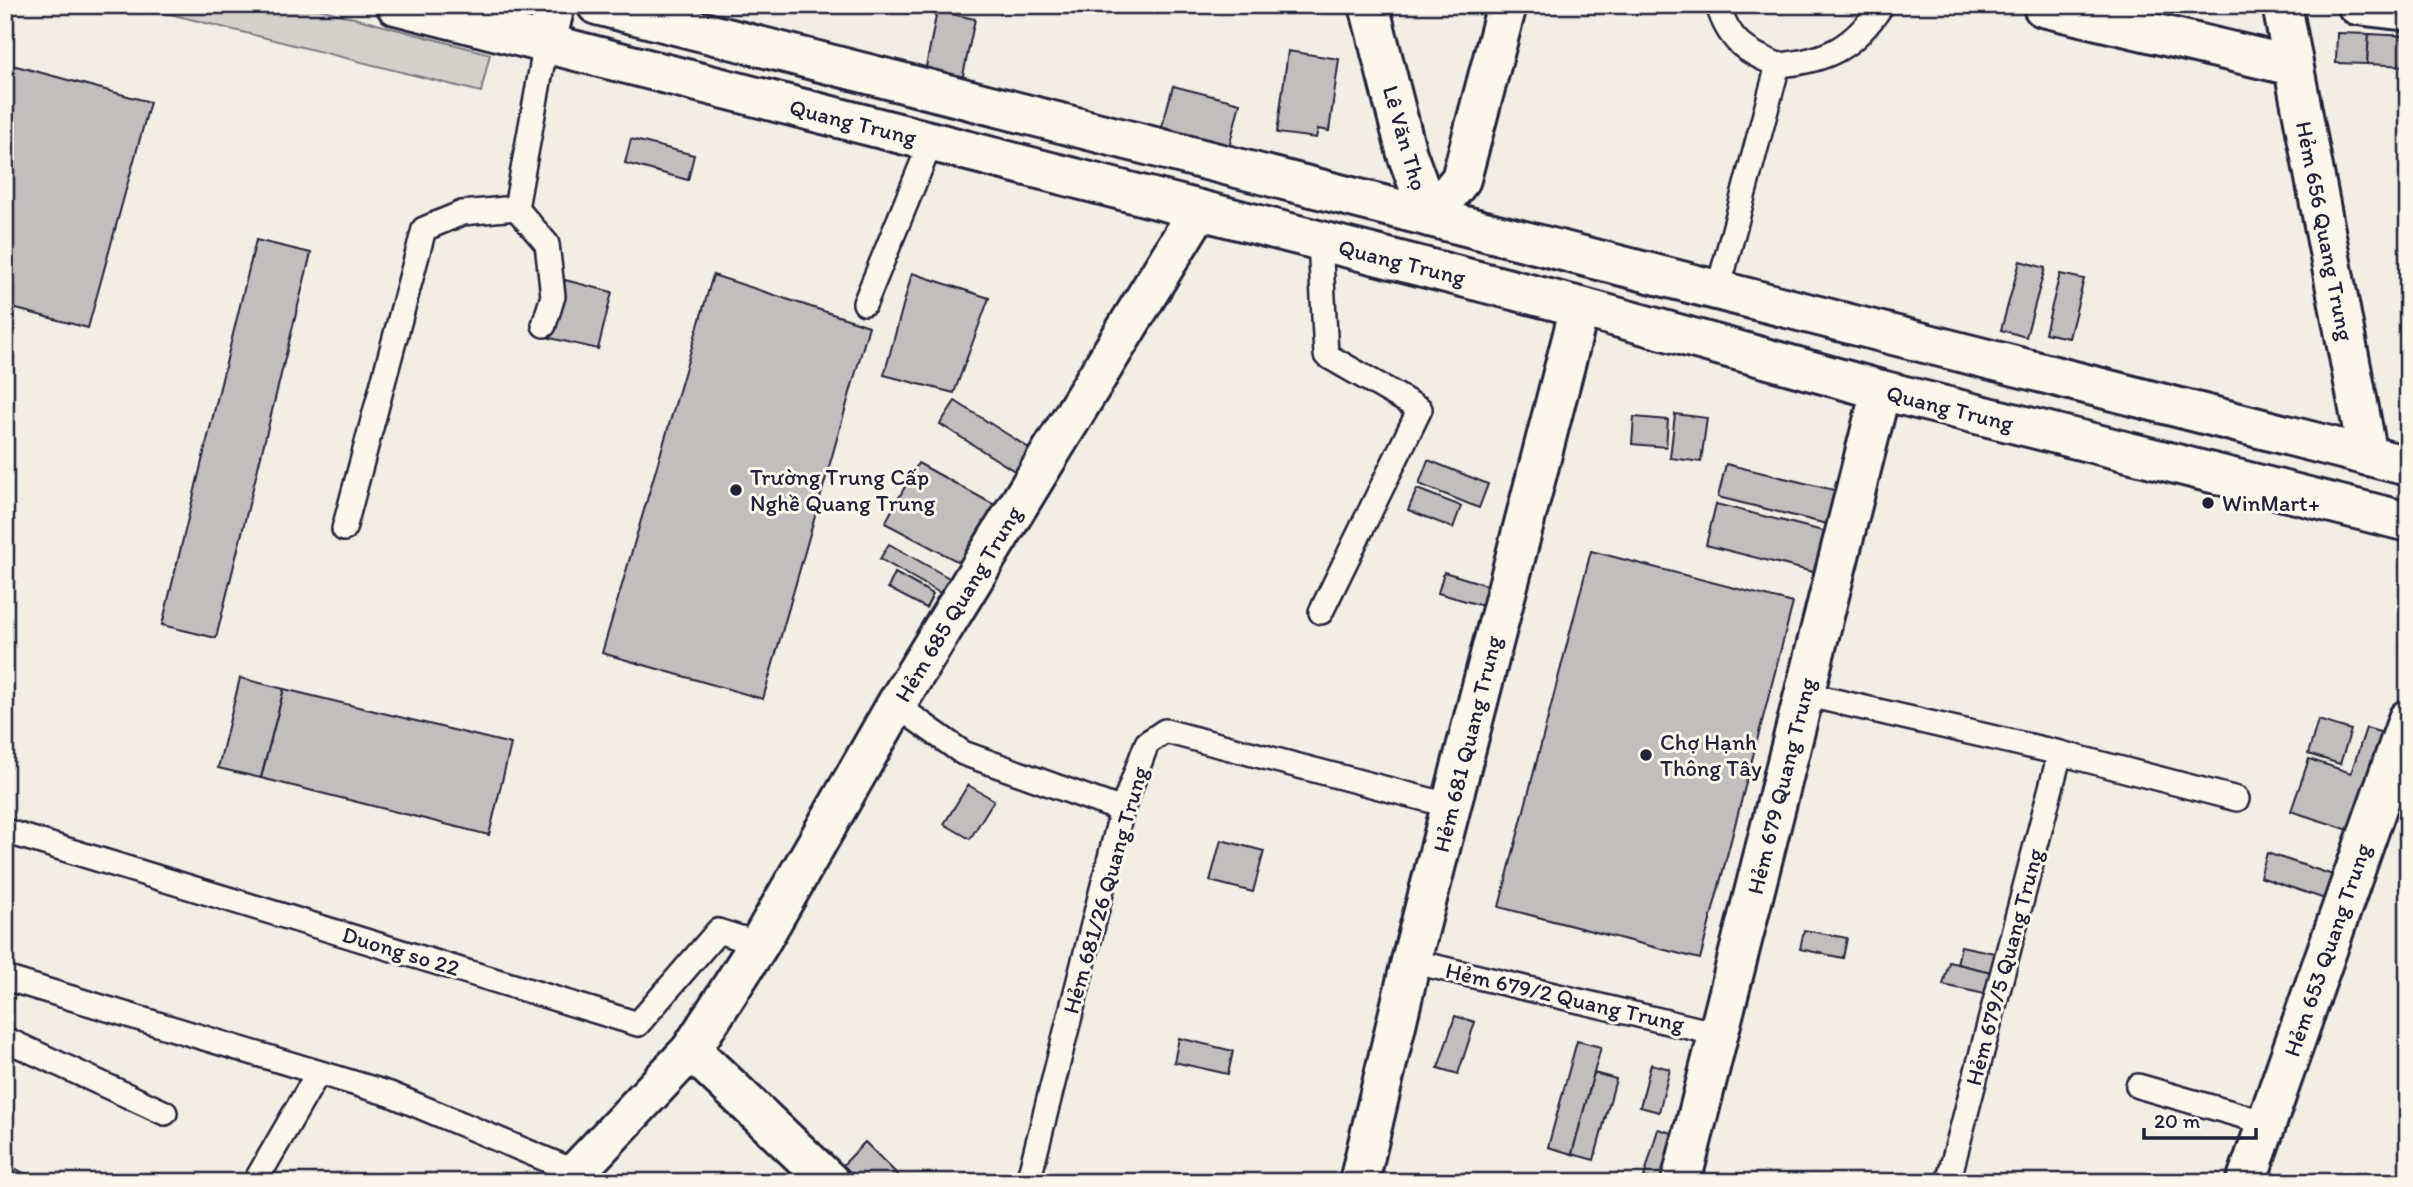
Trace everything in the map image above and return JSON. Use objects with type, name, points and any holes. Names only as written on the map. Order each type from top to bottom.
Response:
[{"type":"street","name":"Quang Trung","points":[[397,5],[1580,307],[1881,390],[2408,522]]},
{"type":"street","points":[[546,43],[555,5]]},
{"type":"street","points":[[597,5],[2408,466]]},
{"type":"street","name":"Lê Văn Thọ","points":[[1369,5],[1407,154],[1430,217],[1440,272]]},
{"type":"street","points":[[1430,217],[1461,179],[1507,5]]},
{"type":"street","name":"Hẻm 656 Quang Trung","points":[[2282,5],[2368,456]]},
{"type":"street","points":[[2357,5],[2408,11]]},
{"type":"street","points":[[2043,7],[2293,66]]},
{"type":"street","name":"Hẻm 685 Quang Trung","points":[[573,1177],[691,1050],[723,1001],[759,944],[896,705],[1199,210]]},
{"type":"street","name":"Hẻm 681 Quang Trung","points":[[1359,1182],[1411,961],[1580,307]]},
{"type":"street","name":"Hẻm 679 Quang Trung","points":[[1681,1182],[1881,390]]},
{"type":"street","name":"Hẻm 653 Quang Trung","points":[[2246,1182],[2408,719]]},
{"type":"street","points":[[691,1050],[830,1182]]},
{"type":"lane","points":[[1718,5],[1721,18],[1732,38],[1753,55],[1779,65],[1804,63],[1829,56],[1852,41],[1870,23],[1882,5]]},
{"type":"lane","points":[[516,208],[546,43]]},
{"type":"lane","points":[[1718,290],[1779,65]]},
{"type":"lane","points":[[864,303],[931,142]]},
{"type":"lane","points":[[516,208],[547,244],[553,296],[544,325]]},
{"type":"lane","points":[[344,530],[424,229],[462,213],[516,208]]},
{"type":"lane","points":[[1320,241],[1326,355],[1420,409],[1321,612]]},
{"type":"lane","points":[[1804,694],[2060,753],[2237,799]]},
{"type":"lane","points":[[896,705],[963,753],[1122,810]]},
{"type":"lane","name":"Hẻm 681/26 Quang Trung","points":[[1028,1182],[1122,810],[1147,743],[1165,731],[1452,806]]},
{"type":"lane","name":"Hẻm 679/5 Quang Trung","points":[[1948,1182],[2060,753]]},
{"type":"lane","name":"Duong so 22","points":[[5,831],[638,1024],[718,931],[759,944]]},
{"type":"lane","name":"Hẻm 679/2 Quang Trung","points":[[1411,961],[1718,1034]]},
{"type":"lane","points":[[7,985],[390,1094],[573,1177]]},
{"type":"lane","points":[[5,1038],[165,1113]]},
{"type":"lane","points":[[255,1182],[318,1073]]},
{"type":"lane","points":[[2138,1086],[2267,1123]]},
{"type":"shaded area","points":[[134,5],[305,5],[490,54],[481,92]]},
{"type":"building","points":[[937,11],[975,19],[962,80],[925,72]]},
{"type":"building","points":[[2337,33],[2369,34],[2367,64],[2336,63]]},
{"type":"building","points":[[2369,34],[2408,36],[2408,66],[2367,64]]},
{"type":"building","points":[[1288,51],[1339,59],[1329,131],[1318,129],[1316,138],[1277,133]]},
{"type":"building","points":[[5,63],[150,102],[88,328],[5,306]]},
{"type":"building","points":[[1173,86],[1240,103],[1228,151],[1160,134]]},
{"type":"building","points":[[631,139],[694,155],[688,180],[625,163]]},
{"type":"building","points":[[256,240],[311,253],[216,638],[162,625]]},
{"type":"building","points":[[2020,261],[2045,268],[2026,337],[2001,330]]},
{"type":"building","points":[[912,273],[989,298],[954,393],[884,375]]},
{"type":"building","points":[[2060,274],[2084,279],[2069,338],[2045,333]]},
{"type":"building","name":"Trường Trung Cấp Nghề Quang Trung","points":[[713,275],[869,326],[763,699],[602,653]]},
{"type":"building","points":[[565,280],[612,292],[598,349],[550,338]]},
{"type":"building","points":[[955,401],[1032,450],[1018,473],[940,424]]},
{"type":"building","points":[[1675,414],[1707,418],[1701,462],[1670,458]]},
{"type":"building","points":[[1634,417],[1668,420],[1666,447],[1632,444]]},
{"type":"building","points":[[1428,460],[1488,484],[1479,508],[1419,484]]},
{"type":"building","points":[[918,463],[1000,508],[968,567],[885,523]]},
{"type":"building","points":[[1726,464],[1838,491],[1831,525],[1718,497]]},
{"type":"building","points":[[1417,489],[1461,506],[1453,528],[1408,510]]},
{"type":"building","points":[[1716,504],[1827,532],[1817,573],[1706,545]]},
{"type":"building","points":[[889,544],[951,579],[942,594],[880,559]]},
{"type":"building","name":"Chợ Hạnh Thông Tây","points":[[1591,551],[1793,603],[1700,959],[1499,907]]},
{"type":"building","points":[[1444,572],[1490,586],[1483,606],[1438,593]]},
{"type":"building","points":[[895,573],[933,594],[926,608],[888,588]]},
{"type":"building","points":[[240,678],[284,689],[261,778],[218,768]]},
{"type":"building","points":[[284,689],[511,744],[489,835],[261,778]]},
{"type":"building","points":[[2318,720],[2351,730],[2340,764],[2308,754]]},
{"type":"building","points":[[2366,728],[2387,734],[2355,832],[2291,811],[2309,759],[2351,773]]},
{"type":"building","points":[[968,785],[994,800],[970,839],[944,824]]},
{"type":"building","points":[[1221,840],[1264,851],[1253,892],[1210,881]]},
{"type":"building","points":[[2267,853],[2333,875],[2325,899],[2260,877]]},
{"type":"building","points":[[1804,930],[1847,938],[1843,958],[1800,949]]},
{"type":"building","points":[[1961,946],[1999,954],[1995,973],[1957,964]]},
{"type":"building","points":[[1949,962],[1995,973],[1990,995],[1943,985]]},
{"type":"building","points":[[1455,1016],[1475,1022],[1458,1074],[1438,1068]]},
{"type":"building","points":[[1179,1038],[1233,1051],[1228,1074],[1174,1062]]},
{"type":"building","points":[[1577,1041],[1601,1047],[1572,1154],[1548,1147]]},
{"type":"building","points":[[1651,1064],[1670,1069],[1659,1112],[1640,1107]]},
{"type":"building","points":[[1594,1073],[1616,1079],[1594,1160],[1572,1154]]},
{"type":"building","points":[[1658,1129],[1689,1138],[1677,1182],[1661,1182],[1644,1177]]},
{"type":"building","points":[[865,1142],[905,1182],[860,1182],[843,1165]]},
{"type":"building","points":[[2408,1161],[2408,1182],[2402,1182]]},
{"type":"building","points":[[5,1163],[40,1182],[5,1182]]},
{"type":"place","name":"Trường Trung Cấp Nghề Quang Trung","points":[[736,490]]},
{"type":"place","name":"WinMart+","points":[[2208,503]]},
{"type":"place","name":"Chợ Hạnh Thông Tây","points":[[1646,755]]}]
